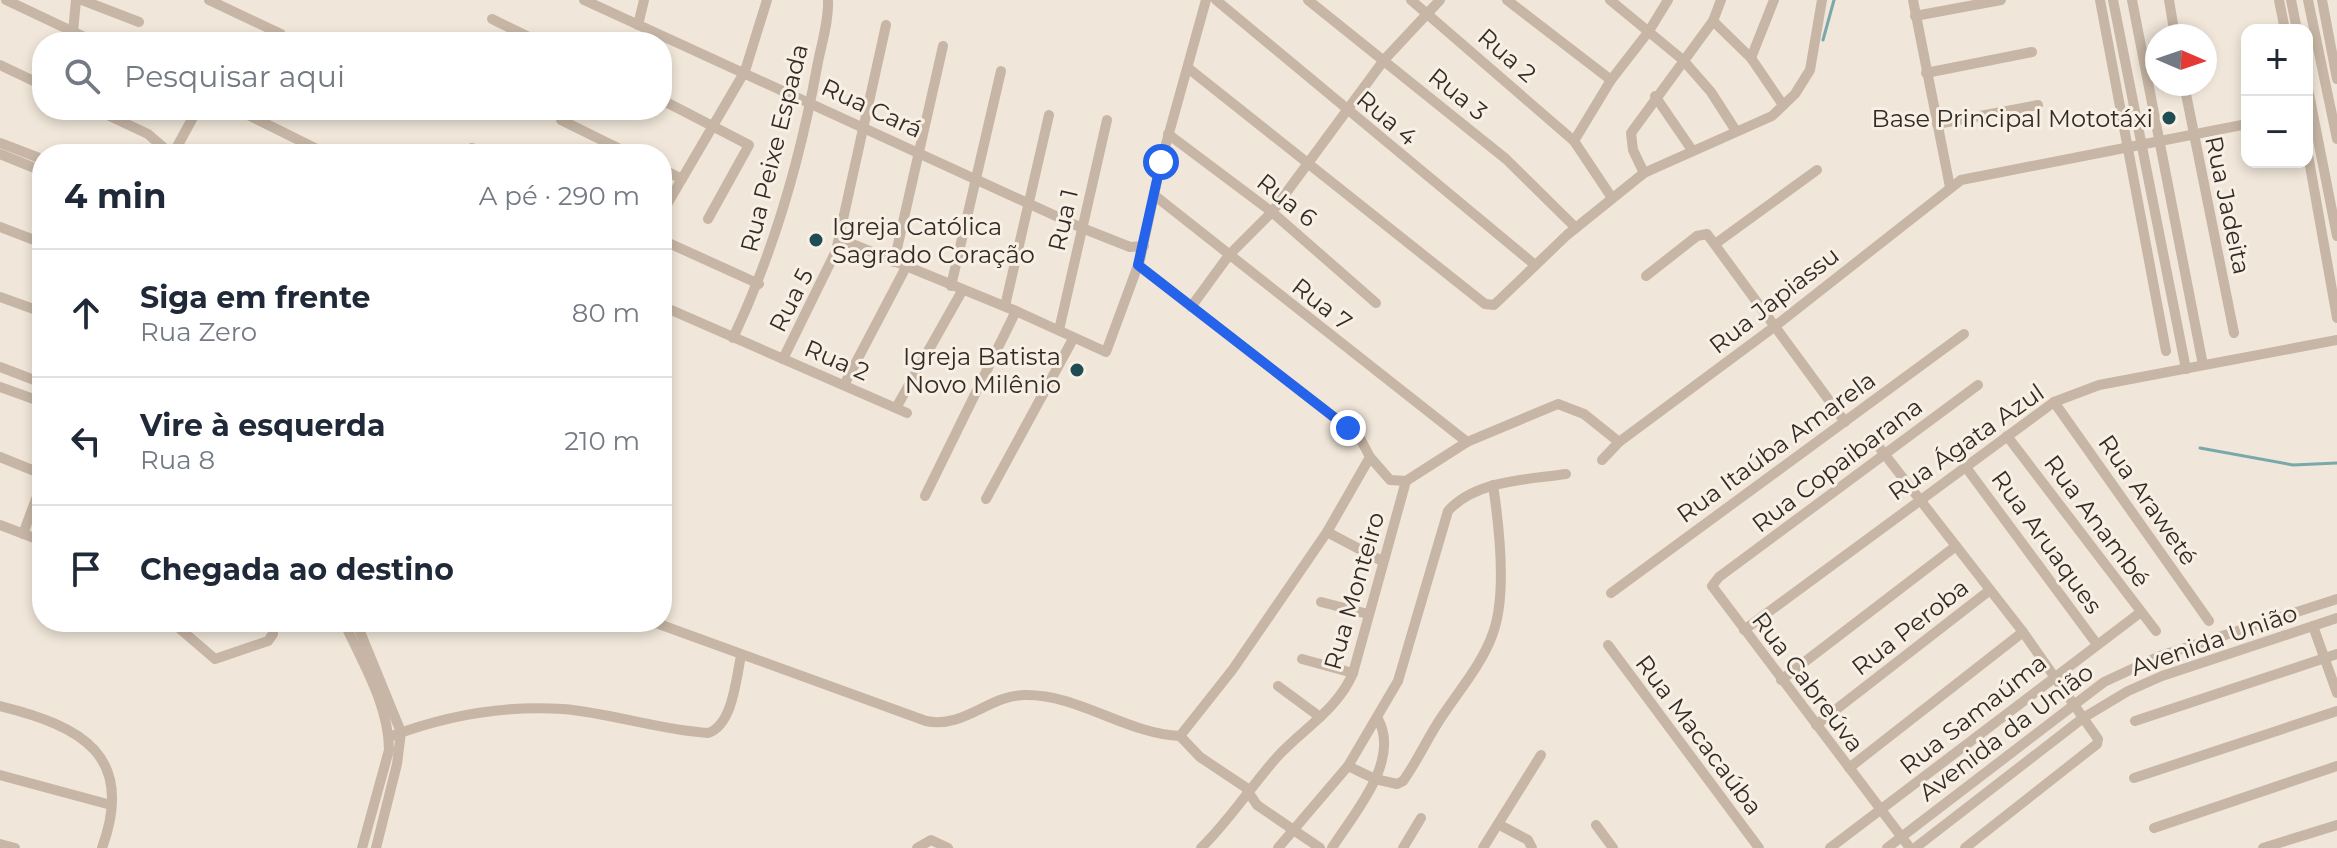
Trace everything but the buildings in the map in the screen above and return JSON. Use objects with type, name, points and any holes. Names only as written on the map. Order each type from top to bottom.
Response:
[{"type":"street","points":[[6,0],[73,32],[79,0],[139,22]]},
{"type":"street","points":[[209,0],[277,32]]},
{"type":"street","name":"Rua Cará","points":[[584,0],[654,32]]},
{"type":"street","points":[[638,25],[644,0]]},
{"type":"street","points":[[672,196],[745,71],[767,0]]},
{"type":"street","points":[[840,239],[1005,306],[1100,351],[1110,349],[1144,246],[1168,134],[1206,0]]},
{"type":"street","name":"Rua 4","points":[[1216,0],[1535,265]]},
{"type":"street","name":"Rua 3","points":[[1308,0],[1506,159],[1576,228]]},
{"type":"street","name":"Rua 2","points":[[1411,0],[1574,141],[1612,198]]},
{"type":"street","points":[[1191,307],[1229,255],[1272,212],[1384,60],[1440,0]]},
{"type":"street","points":[[1507,0],[1611,80]]},
{"type":"street","points":[[1610,0],[1683,60],[1711,92],[1736,131]]},
{"type":"street","points":[[1574,141],[1611,80],[1649,31],[1668,0]]},
{"type":"street","points":[[1644,173],[1633,150],[1631,133],[1655,96],[1713,21],[1721,0]]},
{"type":"street","points":[[1751,58],[1774,0]]},
{"type":"street","points":[[1188,68],[1489,306],[1497,303],[1576,228],[1644,173],[1772,116],[1810,70],[1822,0]]},
{"type":"street","points":[[1913,0],[1950,187]]},
{"type":"street","points":[[1915,16],[2001,0]]},
{"type":"street","points":[[2100,0],[2166,351]]},
{"type":"street","points":[[2113,0],[2186,369]]},
{"type":"street","points":[[2132,0],[2203,365]]},
{"type":"street","points":[[2169,0],[2173,24]]},
{"type":"street","points":[[2279,0],[2284,24]]},
{"type":"street","points":[[2291,0],[2296,24]]},
{"type":"street","points":[[2308,0],[2334,109],[2337,139]]},
{"type":"street","points":[[2322,0],[2337,79]]},
{"type":"street","name":"Rua Peixe Espada","points":[[733,338],[759,284],[774,243],[811,101],[828,5]]},
{"type":"street","points":[[492,19],[519,32]]},
{"type":"street","points":[[1713,21],[1751,58],[1783,105]]},
{"type":"street","name":"Rua 5","points":[[783,359],[822,285],[840,239],[862,124],[886,25]]},
{"type":"street","name":"Rua Cará","points":[[672,40],[862,124],[1082,228],[1130,247],[1144,246]]},
{"type":"street","points":[[894,262],[943,46]]},
{"type":"street","points":[[1926,73],[2032,52]]},
{"type":"street","points":[[0,65],[32,80]]},
{"type":"street","points":[[896,408],[956,288],[975,179],[1001,71]]},
{"type":"street","points":[[1655,96],[1692,150]]},
{"type":"street","name":"Rua Jadeita","points":[[2186,96],[2234,333]]},
{"type":"street","points":[[672,105],[749,145],[708,219]]},
{"type":"street","points":[[1937,124],[2038,105]]},
{"type":"street","points":[[2313,111],[2334,109]]},
{"type":"street","points":[[1005,306],[1049,115]]},
{"type":"street","points":[[118,120],[148,134],[160,144]]},
{"type":"street","points":[[178,144],[191,120]]},
{"type":"street","points":[[258,120],[307,144]]},
{"type":"street","points":[[561,120],[610,144]]},
{"type":"street","name":"Rua 1","points":[[1059,330],[1107,120]]},
{"type":"street","name":"Rua Japiassu","points":[[1602,460],[1619,442],[1774,327],[1950,187],[1971,175],[2241,125]]},
{"type":"street","points":[[2313,125],[2337,236]]},
{"type":"street","name":"Rua 6","points":[[1168,134],[1272,212],[1376,303]]},
{"type":"street","points":[[0,143],[32,155]]},
{"type":"street","points":[[0,154],[32,167]]},
{"type":"street","points":[[2310,168],[2337,318]]},
{"type":"street","points":[[1715,244],[1817,170]]},
{"type":"street","points":[[672,174],[682,179]]},
{"type":"street","name":"Rua 7","points":[[1154,195],[1467,442]]},
{"type":"street","points":[[0,227],[32,239]]},
{"type":"street","points":[[1646,276],[1697,236],[1707,234],[1845,422]]},
{"type":"street","points":[[672,245],[759,284]]},
{"type":"street","points":[[1130,247],[1139,263],[1191,307],[1348,428],[1361,440],[1370,457],[1390,480],[1406,481],[1467,442],[1558,404],[1584,414],[1619,442]]},
{"type":"street","points":[[844,385],[906,267]]},
{"type":"street","points":[[0,297],[32,308]]},
{"type":"street","points":[[2175,310],[2191,308]]},
{"type":"street","name":"Rua 2","points":[[672,311],[907,413]]},
{"type":"street","points":[[925,496],[1016,311]]},
{"type":"street","name":"Rua Itaúba Amarela","points":[[1611,593],[1964,334]]},
{"type":"street","points":[[986,499],[1073,339]]},
{"type":"street","name":"Rua Ágata Azul","points":[[1744,630],[2054,402],[2099,385],[2337,340]]},
{"type":"street","points":[[0,367],[32,379]]},
{"type":"street","name":"Rua Copaibarana","points":[[1719,577],[1978,385]]},
{"type":"street","points":[[0,387],[32,398]]},
{"type":"street","name":"Rua Araweté","points":[[2054,402],[2209,621]]},
{"type":"street","name":"Rua Anambé","points":[[2007,436],[2156,631]]},
{"type":"street","points":[[1875,442],[2023,632],[2083,718],[2097,744],[1965,848]]},
{"type":"street","points":[[0,457],[32,470]]},
{"type":"street","points":[[1180,736],[1233,669],[1327,532],[1370,457]]},
{"type":"street","name":"Rua Aruaques","points":[[1965,466],[2096,643]]},
{"type":"street","points":[[1278,848],[1348,766],[1378,719],[1407,655],[1448,511],[1459,499],[1493,485],[1566,474]]},
{"type":"street","name":"Rua Monteiro","points":[[1201,848],[1279,755],[1343,693],[1353,673],[1406,481]]},
{"type":"street","points":[[1348,766],[1375,779],[1397,784],[1403,781],[1444,712],[1465,686],[1493,633],[1499,602],[1500,551],[1493,485]]},
{"type":"street","points":[[23,534],[32,510]]},
{"type":"street","points":[[0,525],[32,537]]},
{"type":"street","points":[[1327,532],[1382,561]]},
{"type":"street","points":[[1781,680],[1956,546]]},
{"type":"street","name":"Rua Cabreúva","points":[[1719,577],[1712,588],[1912,848]]},
{"type":"street","name":"Rua Peroba","points":[[1816,725],[1990,590]]},
{"type":"street","name":"Avenida da União","points":[[1887,848],[2104,682],[2160,656],[2337,599]]},
{"type":"street","points":[[1321,602],[1368,614]]},
{"type":"street","name":"Rua Samaúma","points":[[1830,848],[2096,643],[2141,612]]},
{"type":"street","name":"Avenida União","points":[[1912,848],[2083,718],[2128,691],[2162,676],[2337,618]]},
{"type":"street","points":[[2313,626],[2337,693]]},
{"type":"street","points":[[672,629],[912,718],[940,724],[1009,697],[1027,694],[1060,701],[1154,732],[1180,736],[1200,757],[1240,781],[1257,805],[1290,831],[1320,848]]},
{"type":"street","points":[[184,632],[215,659],[268,641],[273,632]]},
{"type":"street","points":[[348,632],[382,708],[389,737],[389,750],[362,848]]},
{"type":"street","points":[[360,632],[401,732],[397,764],[376,848]]},
{"type":"street","points":[[1849,768],[2023,632]]},
{"type":"street","name":"Rua Macacaúba","points":[[1608,645],[1759,848]]},
{"type":"street","points":[[2135,721],[2337,654]]},
{"type":"street","points":[[389,737],[453,717],[513,708],[564,709],[708,733],[721,725],[726,714],[741,656]]},
{"type":"street","points":[[1302,659],[1353,673]]},
{"type":"street","points":[[1278,686],[1320,717]]},
{"type":"street","points":[[0,706],[75,731],[94,746],[105,761],[111,782],[111,805],[102,848]]},
{"type":"street","points":[[2134,778],[2337,711]]},
{"type":"street","points":[[1332,848],[1375,779],[1383,759],[1386,733],[1378,719]]},
{"type":"street","points":[[1483,848],[1541,755]]},
{"type":"street","points":[[2154,828],[2337,766]]},
{"type":"street","points":[[0,775],[111,805]]},
{"type":"street","points":[[1403,848],[1421,818]]},
{"type":"street","points":[[1498,824],[1528,840],[1532,848]]},
{"type":"street","points":[[1596,825],[1613,848]]},
{"type":"street","points":[[2263,848],[2337,825]]},
{"type":"street","points":[[917,848],[931,840],[948,848]]},
{"type":"street","points":[[0,844],[15,848]]},
{"type":"waterway","points":[[1823,40],[1834,0]]},
{"type":"waterway","points":[[2200,448],[2293,465],[2337,463]]},
{"type":"place","name":"Base Principal Mototáxi","points":[[2169,118]]},
{"type":"place","name":"Igreja Católica Sagrado Coração","points":[[816,240]]},
{"type":"place","name":"Igreja Batista Novo Milênio","points":[[1077,370]]},
{"type":"route","points":[[1161,162],[1138,265],[1348,428]]}]
